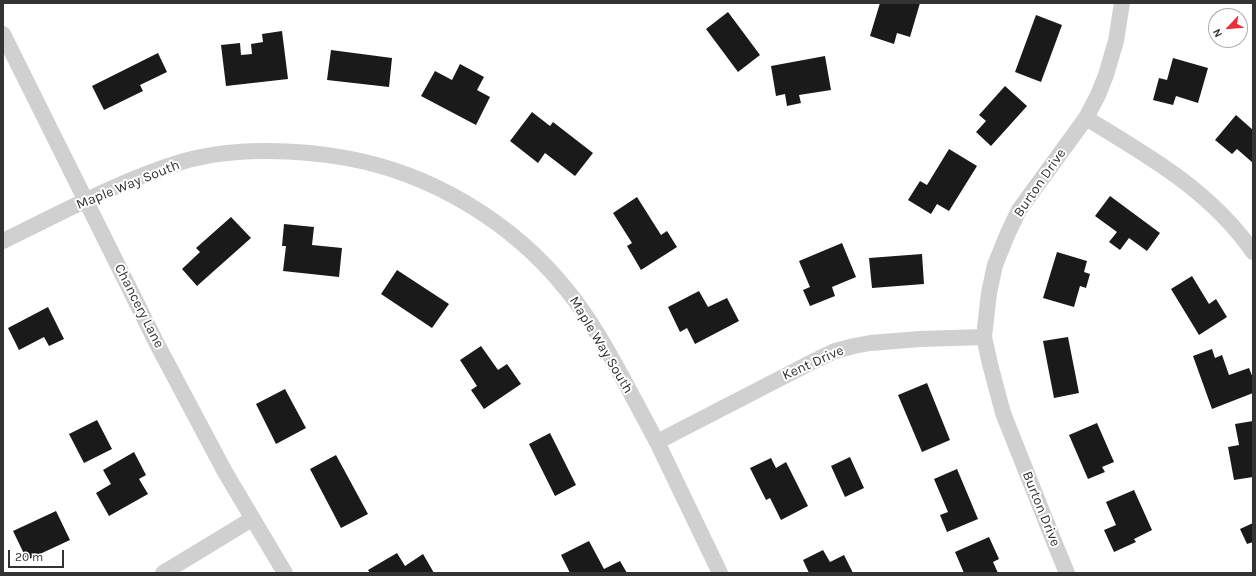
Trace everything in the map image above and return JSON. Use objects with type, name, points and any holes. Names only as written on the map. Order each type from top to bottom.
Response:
[{"type":"street","name":"Burton Drive","points":[[1067,573],[1054,544],[1003,413],[984,337],[989,293],[995,265],[1008,233],[1019,210],[1086,118],[1098,94],[1106,75],[1116,41],[1122,3]]},
{"type":"street","name":"Chancery Lane","points":[[3,34],[161,351],[225,472],[285,573]]},
{"type":"street","points":[[1086,118],[1167,168],[1187,184],[1220,213],[1253,252]]},
{"type":"street","name":"Maple Way South","points":[[3,241],[137,178],[182,162],[209,156],[234,153],[291,151],[322,154],[370,162],[422,180],[449,193],[495,222],[515,237],[553,273],[568,290],[610,356],[657,442],[720,573]]},
{"type":"street","name":"Kent Drive","points":[[657,442],[836,351],[870,343],[920,339],[984,337]]},
{"type":"street","points":[[163,573],[252,519]]},
{"type":"building","points":[[880,3],[920,3],[910,37],[897,33],[894,44],[870,36]]},
{"type":"building","points":[[728,12],[760,55],[738,72],[706,29]]},
{"type":"building","points":[[1036,15],[1062,25],[1041,82],[1015,72]]},
{"type":"building","points":[[282,31],[288,79],[226,86],[221,45],[240,43],[241,55],[252,54],[251,44],[263,42],[262,34]]},
{"type":"building","points":[[331,50],[392,58],[389,87],[327,80]]},
{"type":"building","points":[[158,53],[167,72],[140,85],[143,91],[104,110],[92,86]]},
{"type":"building","points":[[825,56],[831,90],[799,95],[801,103],[787,106],[785,94],[776,96],[771,66]]},
{"type":"building","points":[[1173,58],[1208,68],[1198,103],[1176,96],[1173,105],[1153,100],[1159,78],[1167,80]]},
{"type":"building","points":[[460,64],[484,77],[477,90],[490,97],[476,125],[421,96],[435,71],[452,80]]},
{"type":"building","points":[[1005,86],[1027,106],[991,146],[976,132],[986,121],[979,115]]},
{"type":"building","points":[[532,112],[550,126],[553,122],[593,153],[575,176],[545,153],[538,163],[510,141]]},
{"type":"building","points":[[1236,115],[1253,130],[1253,163],[1237,149],[1232,154],[1215,140]]},
{"type":"building","points":[[949,149],[977,166],[949,211],[937,204],[931,214],[908,200],[920,181],[927,185]]},
{"type":"building","points":[[1110,196],[1160,233],[1147,251],[1129,238],[1120,250],[1109,242],[1117,232],[1095,216]]},
{"type":"building","points":[[637,197],[661,235],[667,231],[677,247],[641,270],[627,246],[632,243],[613,213]]},
{"type":"building","points":[[231,217],[251,238],[197,286],[182,269],[200,252],[196,248]]},
{"type":"building","points":[[284,224],[314,227],[312,245],[342,248],[339,277],[283,271],[286,246],[282,246]]},
{"type":"building","points":[[842,243],[856,277],[832,287],[835,296],[810,306],[803,290],[810,287],[799,261]]},
{"type":"building","points":[[1057,252],[1087,261],[1084,272],[1090,274],[1086,288],[1080,286],[1074,307],[1043,298]]},
{"type":"building","points":[[922,254],[924,284],[872,288],[869,258]]},
{"type":"building","points":[[397,270],[449,304],[432,328],[381,294]]},
{"type":"building","points":[[1192,276],[1209,304],[1216,299],[1227,317],[1199,335],[1171,289]]},
{"type":"building","points":[[699,291],[708,307],[727,298],[739,321],[695,344],[687,328],[680,332],[668,307]]},
{"type":"building","points":[[48,307],[64,339],[49,346],[44,337],[19,350],[8,328]]},
{"type":"building","points":[[1068,337],[1079,393],[1054,398],[1043,341]]},
{"type":"building","points":[[481,346],[498,370],[507,364],[521,384],[484,409],[471,390],[477,386],[460,360]]},
{"type":"building","points":[[1212,349],[1215,358],[1222,355],[1229,375],[1249,368],[1253,378],[1253,393],[1212,409],[1193,356]]},
{"type":"building","points":[[927,383],[950,440],[922,452],[898,395]]},
{"type":"building","points":[[285,389],[306,428],[276,444],[256,404]]},
{"type":"building","points":[[97,420],[112,449],[84,463],[69,434]]},
{"type":"building","points":[[1253,421],[1253,477],[1234,480],[1228,447],[1239,445],[1235,424]]},
{"type":"building","points":[[1097,423],[1114,462],[1102,467],[1105,472],[1088,479],[1069,435]]},
{"type":"building","points":[[550,433],[576,485],[555,496],[529,444]]},
{"type":"building","points":[[134,452],[146,475],[139,479],[148,494],[109,516],[96,493],[111,484],[103,470]]},
{"type":"building","points":[[336,455],[368,514],[341,528],[310,469]]},
{"type":"building","points":[[850,457],[864,488],[845,497],[831,466]]},
{"type":"building","points":[[771,458],[776,468],[786,462],[808,506],[781,520],[770,498],[766,500],[750,468]]},
{"type":"building","points":[[957,469],[978,519],[947,532],[940,515],[948,512],[934,479]]},
{"type":"building","points":[[1134,490],[1152,530],[1134,539],[1136,542],[1114,552],[1104,530],[1116,525],[1106,502]]},
{"type":"building","points":[[56,511],[70,540],[27,560],[13,531]]},
{"type":"building","points":[[1253,523],[1253,542],[1247,544],[1240,529]]},
{"type":"building","points":[[989,537],[999,559],[993,562],[998,573],[964,573],[955,552]]},
{"type":"building","points":[[589,541],[604,569],[620,561],[627,573],[570,573],[561,555]]},
{"type":"building","points":[[823,550],[830,562],[844,555],[853,573],[809,573],[803,560]]},
{"type":"building","points":[[397,553],[405,566],[423,554],[434,573],[370,573],[368,570]]}]
